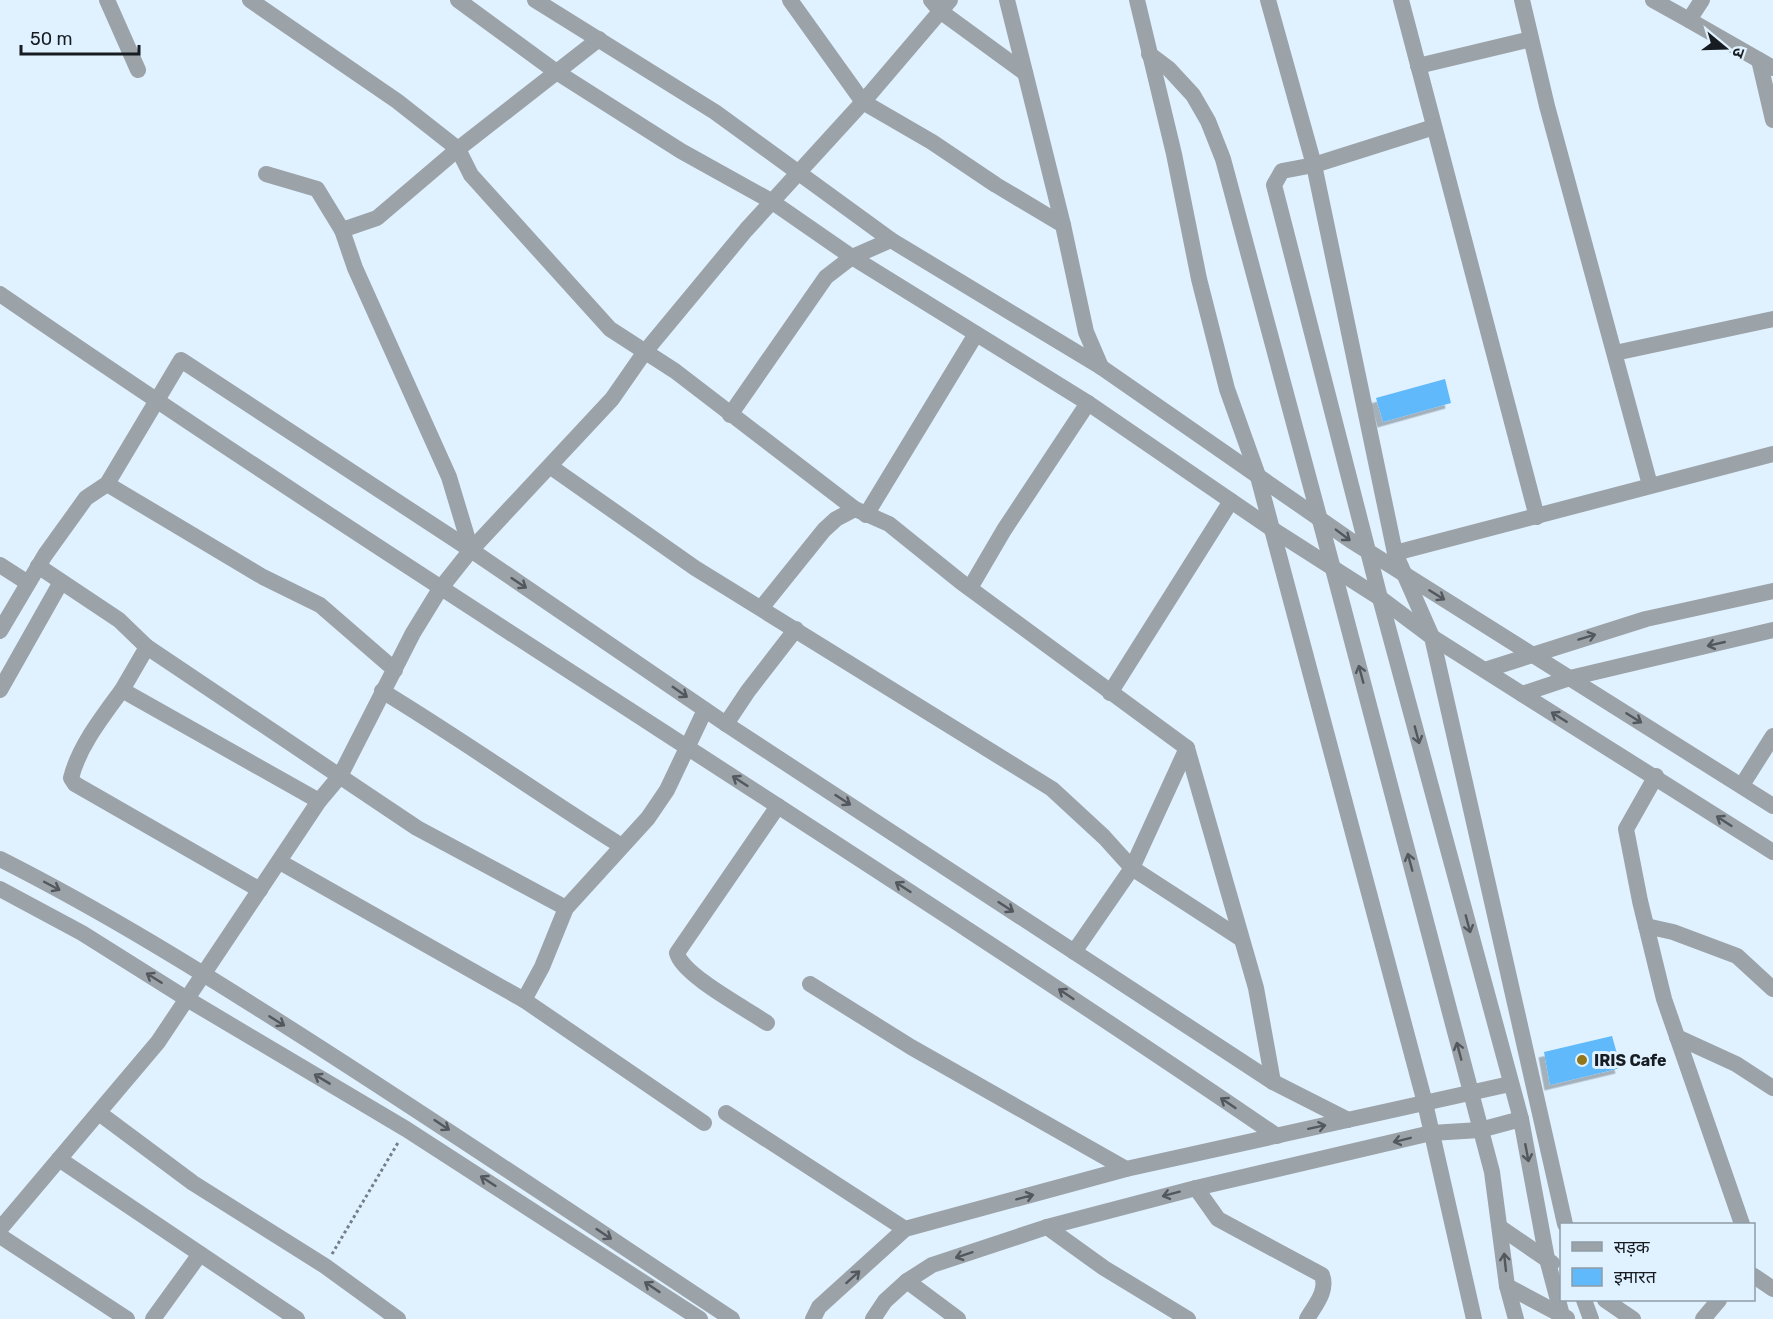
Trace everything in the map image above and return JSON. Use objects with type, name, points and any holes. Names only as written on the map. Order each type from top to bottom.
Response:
[{"type":"street","points":[[107,0],[138,70]]},
{"type":"street","points":[[250,0],[405,107],[458,149],[471,175],[610,329],[675,371],[860,512],[889,524],[970,588],[1187,748],[1256,988],[1273,1082]]},
{"type":"street","points":[[458,0],[555,71],[681,151],[771,201],[852,257],[1088,403],[1231,501],[1332,565],[1432,637],[1656,776],[1773,852]]},
{"type":"street","points":[[535,0],[716,112],[891,240],[1101,367],[1403,575],[1773,806]]},
{"type":"street","points":[[790,0],[862,102],[932,142],[996,185],[1063,225]]},
{"type":"street","points":[[1007,0],[1063,225],[1086,332],[1101,367]]},
{"type":"street","points":[[1137,0],[1174,154],[1198,279],[1227,389],[1257,473],[1425,1103],[1474,1319]]},
{"type":"street","points":[[1268,0],[1314,165],[1395,553],[1432,637],[1565,1223]]},
{"type":"street","points":[[1401,0],[1537,517]]},
{"type":"street","points":[[1522,0],[1650,485]]},
{"type":"street","points":[[1653,0],[1766,64],[1773,120]]},
{"type":"street","points":[[1689,20],[1702,0]]},
{"type":"street","points":[[0,1229],[158,1042],[188,999],[319,801],[340,776],[382,691],[396,670],[413,633],[440,588],[471,550],[551,467],[612,399],[644,353],[771,201],[862,102],[940,4],[1025,73]]},
{"type":"street","points":[[342,230],[377,218],[458,149],[555,71],[599,39]]},
{"type":"street","points":[[1418,66],[1531,39]]},
{"type":"street","points":[[1149,54],[1169,69],[1192,95],[1208,121],[1223,159],[1284,378],[1317,515],[1492,1172],[1507,1287],[1516,1319]]},
{"type":"street","points":[[1434,127],[1314,165],[1282,171],[1274,185],[1380,598],[1521,1119],[1547,1259],[1564,1318]]},
{"type":"street","points":[[266,174],[317,189],[342,230],[355,268],[449,477],[471,550]]},
{"type":"street","points":[[730,415],[826,277],[852,257],[891,240]]},
{"type":"street","points":[[0,294],[156,401],[440,588],[972,932],[1277,1136]]},
{"type":"street","points":[[1615,353],[1773,320]]},
{"type":"street","points":[[762,607],[824,530],[836,519],[860,512],[976,334]]},
{"type":"street","points":[[0,631],[38,566],[86,498],[107,484],[181,360],[471,550],[726,724],[1273,1082],[1348,1120]]},
{"type":"street","points":[[970,588],[1004,530],[1088,403]]},
{"type":"street","points":[[1395,553],[1773,454]]},
{"type":"street","points":[[551,467],[695,568],[762,607],[978,746],[1052,789],[1104,837],[1132,868],[1240,938]]},
{"type":"street","points":[[107,484],[263,577],[320,605],[396,670]]},
{"type":"street","points":[[1110,693],[1231,501]]},
{"type":"street","points":[[0,565],[28,583]]},
{"type":"street","points":[[38,566],[119,621],[147,647],[417,828],[566,908]]},
{"type":"street","points":[[0,690],[61,582]]},
{"type":"street","points":[[1485,670],[1646,619],[1773,591]]},
{"type":"street","points":[[726,724],[748,691],[796,629]]},
{"type":"street","points":[[1522,694],[1570,678],[1773,630]]},
{"type":"street","points":[[147,647],[122,690],[100,720],[71,778],[75,784],[260,890]]},
{"type":"street","points":[[122,690],[319,801]]},
{"type":"street","points":[[382,691],[481,752],[557,806],[620,845]]},
{"type":"street","points":[[524,1000],[542,967],[566,908],[620,845],[648,818],[668,790],[689,749],[705,710]]},
{"type":"street","points":[[1742,785],[1773,736]]},
{"type":"street","points":[[1074,952],[1132,868],[1187,748]]},
{"type":"street","points":[[1656,776],[1626,829],[1646,926],[1677,1037],[1742,1223]]},
{"type":"street","points":[[767,1023],[692,973],[679,960],[677,952],[778,806]]},
{"type":"street","points":[[0,859],[71,896],[205,974],[417,1109],[732,1319]]},
{"type":"street","points":[[280,862],[524,1000],[704,1124]]},
{"type":"street","points":[[0,889],[82,933],[406,1129],[700,1319]]},
{"type":"street","points":[[1646,926],[1672,932],[1737,956],[1773,989]]},
{"type":"street","points":[[810,984],[911,1047],[1126,1169]]},
{"type":"street","points":[[1677,1037],[1736,1064],[1773,1088]]},
{"type":"street","points":[[813,1319],[819,1308],[905,1229],[1126,1169],[1510,1084]]},
{"type":"street","points":[[99,1113],[193,1184],[326,1266],[398,1319]]},
{"type":"street","points":[[726,1113],[905,1229]]},
{"type":"street","points":[[873,1319],[885,1301],[908,1281],[932,1265],[1047,1227],[1196,1188],[1431,1133],[1480,1130],[1521,1119]]},
{"type":"street","points":[[59,1159],[297,1319]]},
{"type":"street","points":[[1196,1188],[1218,1219],[1322,1275],[1325,1283],[1322,1293],[1307,1319]]},
{"type":"street","points":[[1047,1227],[1104,1268],[1188,1319]]},
{"type":"street","points":[[1501,1228],[1560,1268]]},
{"type":"street","points":[[0,1236],[127,1319]]},
{"type":"street","points":[[153,1319],[200,1254]]},
{"type":"street","points":[[1755,1277],[1773,1289]]},
{"type":"street","points":[[908,1281],[958,1319]]},
{"type":"street","points":[[1507,1287],[1564,1318]]},
{"type":"street","points":[[1585,1301],[1591,1319]]},
{"type":"street","points":[[1608,1301],[1633,1319]]},
{"type":"street","points":[[1703,1319],[1717,1301]]},
{"type":"path","points":[[326,1266],[406,1129]]},
{"type":"building","points":[[1445,379],[1451,403],[1383,422],[1376,398]]},
{"type":"building","name":"IRIS Cafe","points":[[1612,1036],[1621,1068],[1550,1085],[1544,1052]]},
{"type":"place","name":"IRIS Cafe","points":[[1582,1060]]}]
